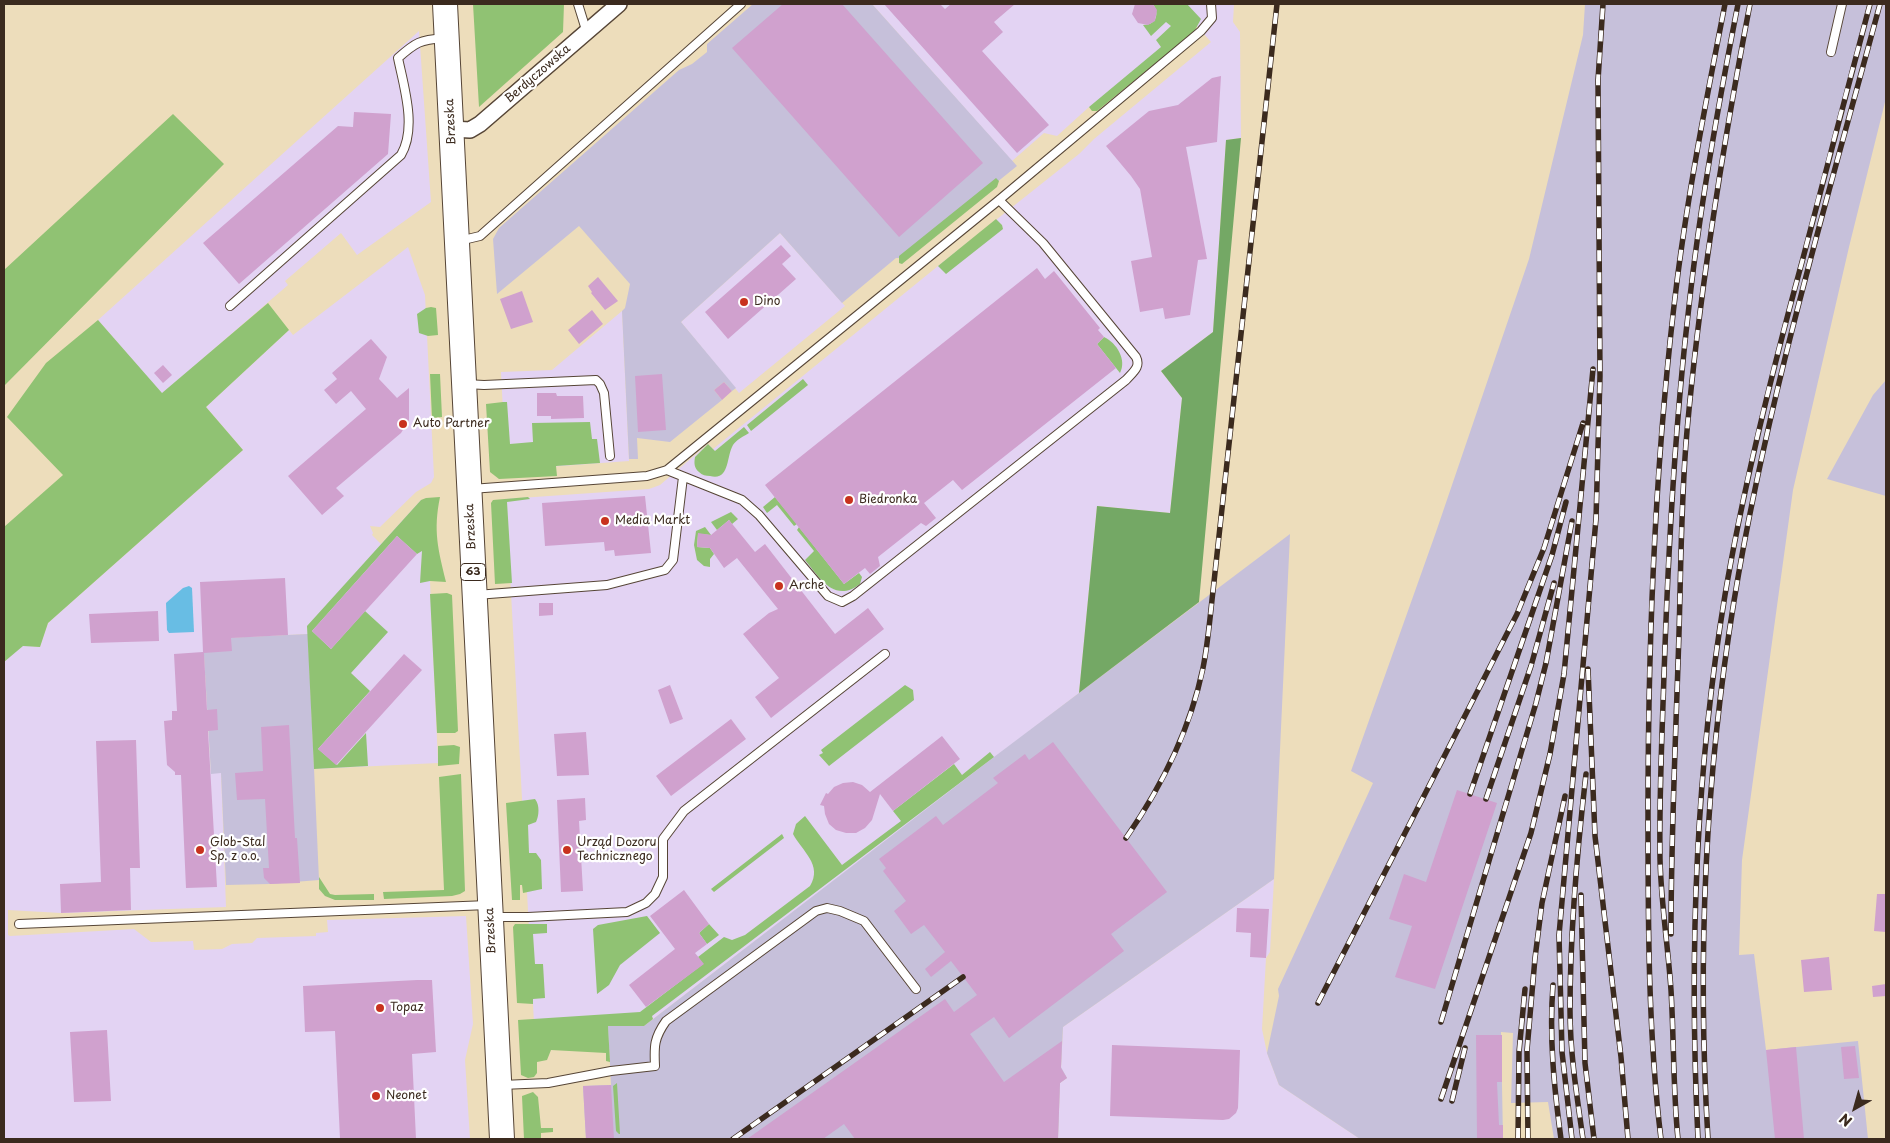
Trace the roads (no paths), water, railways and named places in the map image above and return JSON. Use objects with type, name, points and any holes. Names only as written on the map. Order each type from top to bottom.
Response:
[{"type":"main road","name":"Brzeska","points":[[445,4],[502,1139]]},
{"type":"street","name":"Berdyczowska","points":[[451,129],[470,130],[480,124],[619,4]]},
{"type":"lane","points":[[578,4],[587,33]]},
{"type":"lane","points":[[457,242],[480,236],[742,4]]},
{"type":"lane","points":[[469,489],[647,476],[667,470],[999,200],[1201,31],[1212,18],[1211,4]]},
{"type":"lane","points":[[1831,52],[1842,4]]},
{"type":"lane","points":[[230,306],[402,155],[406,147],[409,124],[398,58],[414,43],[428,39],[446,38]]},
{"type":"lane","points":[[667,470],[742,500],[758,515],[828,596],[842,602],[861,590],[1126,380],[1138,367],[1136,357],[1043,243],[999,200]]},
{"type":"lane","points":[[464,383],[484,385],[596,380],[604,393],[610,456]]},
{"type":"lane","points":[[474,596],[607,585],[664,570],[670,566],[674,551],[683,477]]},
{"type":"lane","points":[[19,924],[490,911],[528,917],[627,912],[646,903],[655,894],[663,877],[663,839],[684,811],[886,654]]},
{"type":"lane","points":[[500,1085],[548,1083],[611,1071],[655,1066],[654,1047],[658,1032],[666,1022],[816,911],[827,908],[864,921],[916,989]]},
{"type":"water","points":[[189,586],[192,588],[194,632],[169,633],[167,630],[166,603],[183,588]]},
{"type":"railway","points":[[1126,838],[1163,778],[1173,757],[1191,713],[1205,659],[1277,4]]},
{"type":"railway","points":[[1572,1139],[1562,1052],[1559,935],[1596,519],[1600,376],[1598,80],[1603,4]]},
{"type":"railway","points":[[1661,1139],[1653,1058],[1648,894],[1649,680],[1654,546],[1663,413],[1677,281],[1693,176],[1725,4]]},
{"type":"railway","points":[[1678,1139],[1671,990],[1660,859],[1661,767],[1670,540],[1675,450],[1692,276],[1723,81],[1738,4]]},
{"type":"railway","points":[[1671,934],[1682,532],[1687,431],[1692,377],[1713,217],[1750,4]]},
{"type":"railway","points":[[1698,1139],[1694,1003],[1697,867],[1707,731],[1725,595],[1741,511],[1769,386],[1870,4]]},
{"type":"railway","points":[[1708,1139],[1703,1004],[1706,869],[1716,735],[1734,601],[1763,451],[1781,376],[1819,226],[1880,4]]},
{"type":"railway","points":[[1441,1099],[1531,833],[1550,754],[1564,674],[1593,369]]},
{"type":"railway","points":[[1318,1003],[1517,614],[1544,548],[1583,423]]},
{"type":"railway","points":[[1470,794],[1552,555],[1566,502]]},
{"type":"railway","points":[[1441,1022],[1536,703],[1546,663],[1572,521]]},
{"type":"railway","points":[[1486,799],[1531,666],[1554,583]]},
{"type":"railway","points":[[1588,669],[1595,836],[1621,1057],[1628,1139]]},
{"type":"railway","points":[[1583,1139],[1576,1091],[1570,1010],[1571,951],[1586,774]]},
{"type":"railway","points":[[1528,1139],[1527,1050],[1535,958],[1542,903],[1565,796]]},
{"type":"railway","points":[[1581,895],[1585,1063],[1594,1139]]},
{"type":"railway","points":[[733,1139],[963,977]]},
{"type":"railway","points":[[1553,985],[1553,1062],[1561,1139]]},
{"type":"railway","points":[[1518,1139],[1519,1052],[1525,989]]},
{"type":"railway","points":[[1452,1101],[1465,1048]]},
{"type":"place","name":"Dino","points":[[744,302]]},
{"type":"place","name":"Auto Partner","points":[[403,424]]},
{"type":"place","name":"Biedronka","points":[[849,500]]},
{"type":"place","name":"Media Markt","points":[[605,521]]},
{"type":"place","name":"Arche","points":[[779,586]]},
{"type":"place","name":"Glob-Stal Sp. z o.o.","points":[[200,850]]},
{"type":"place","name":"Urząd Dozoru Technicznego","points":[[567,850]]},
{"type":"place","name":"Topaz","points":[[380,1008]]},
{"type":"place","name":"Neonet","points":[[376,1096]]}]
